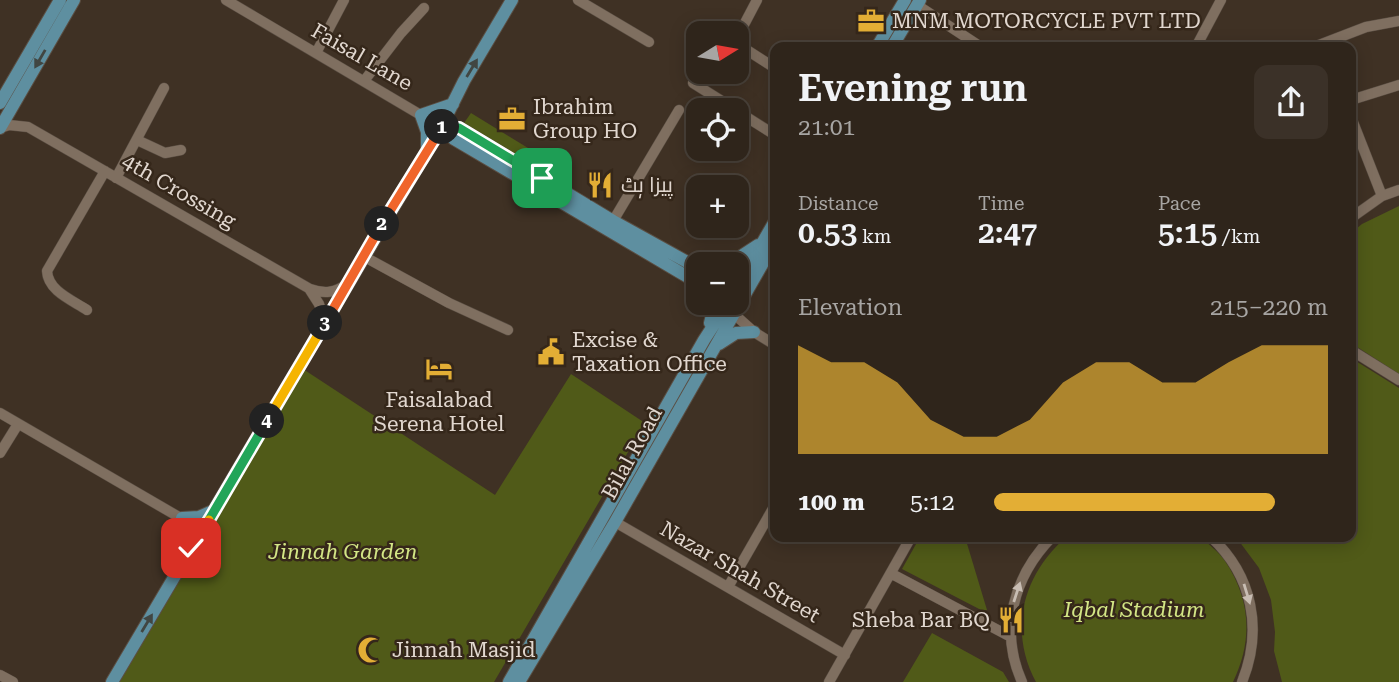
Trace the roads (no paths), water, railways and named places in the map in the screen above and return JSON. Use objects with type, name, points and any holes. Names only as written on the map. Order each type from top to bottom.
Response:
[{"type":"main road","points":[[0,103],[60,0]]},
{"type":"main road","points":[[0,128],[74,0]]},
{"type":"main road","points":[[112,682],[441,127],[512,0]]},
{"type":"main road","points":[[880,42],[908,2]]},
{"type":"main road","points":[[894,42],[908,2]]},
{"type":"main road","points":[[427,150],[427,132],[421,115],[453,104]]},
{"type":"main road","name":"Faisal Lane","points":[[441,127],[459,128],[613,221],[686,261]]},
{"type":"main road","name":"Faisal Lane","points":[[441,127],[454,139],[686,276]]},
{"type":"main road","points":[[749,253],[770,241]]},
{"type":"main road","name":"Bilal Road","points":[[749,270],[770,241]]},
{"type":"main road","name":"Bilal Road","points":[[749,281],[770,241]]},
{"type":"main road","name":"Bilal Road","points":[[519,682],[615,522],[722,315]]},
{"type":"main road","points":[[709,344],[736,332],[754,332]]},
{"type":"main road","name":"Bilal Road","points":[[509,682],[661,420],[709,344]]},
{"type":"main road","points":[[191,548],[182,518],[215,510]]},
{"type":"street","name":"Faisal Lane","points":[[226,0],[441,127]]},
{"type":"street","points":[[316,53],[345,0]]},
{"type":"street","points":[[578,0],[649,42]]},
{"type":"street","points":[[746,21],[757,0]]},
{"type":"street","points":[[1199,42],[1222,0]]},
{"type":"street","points":[[908,2],[973,42]]},
{"type":"street","points":[[364,81],[424,8]]},
{"type":"street","points":[[1327,42],[1366,27],[1399,21]]},
{"type":"street","points":[[749,52],[770,65]]},
{"type":"street","points":[[695,84],[716,98]]},
{"type":"street","points":[[1356,98],[1399,85]]},
{"type":"street","points":[[116,178],[164,88]]},
{"type":"street","points":[[16,100],[22,119],[28,127]]},
{"type":"street","points":[[613,221],[679,110]]},
{"type":"street","points":[[749,119],[770,132]]},
{"type":"street","points":[[0,128],[9,125],[28,127]]},
{"type":"street","name":"4th Crossing","points":[[28,127],[310,289]]},
{"type":"street","points":[[1356,130],[1382,196]]},
{"type":"street","points":[[137,140],[165,153],[181,150]]},
{"type":"street","points":[[87,310],[54,289],[48,281],[47,271],[105,171]]},
{"type":"street","points":[[1356,214],[1382,196],[1399,190]]},
{"type":"street","points":[[363,256],[449,303],[508,330]]},
{"type":"street","points":[[310,289],[325,292],[341,289],[347,284]]},
{"type":"street","points":[[310,289],[319,304],[325,323]]},
{"type":"street","points":[[736,315],[754,332],[770,342]]},
{"type":"street","points":[[1356,353],[1399,380]]},
{"type":"street","points":[[0,413],[203,531]]},
{"type":"street","points":[[0,453],[18,424]]},
{"type":"street","points":[[728,587],[770,514]]},
{"type":"street","name":"Nazar Shah Street","points":[[615,522],[845,655]]},
{"type":"street","points":[[829,682],[908,542]]},
{"type":"street","points":[[1023,682],[1016,666],[1011,637],[1012,607],[1032,560],[1048,542]]},
{"type":"street","points":[[1215,542],[1241,576],[1252,612],[1252,648],[1242,682]]},
{"type":"street","points":[[892,574],[1011,637]]},
{"type":"street","points":[[0,675],[12,682]]},
{"type":"place","name":"MNM MOTORCYCLE PVT LTD","points":[[871,21]]},
{"type":"place","name":"Ibrahim Group HO","points":[[512,119]]},
{"type":"place","name":"پیزا ہٹ","points":[[600,185]]},
{"type":"place","name":"Excise & Taxation Office","points":[[551,352]]},
{"type":"place","name":"Faisalabad Serena Hotel","points":[[439,369]]},
{"type":"place","name":"Sheba Bar BQ","points":[[1011,620]]},
{"type":"place","name":"Jinnah Masjid","points":[[371,650]]},
{"type":"park label","name":"Jinnah Garden","points":[[343,552]]},
{"type":"park label","name":"Iqbal Stadium","points":[[1134,610]]}]
